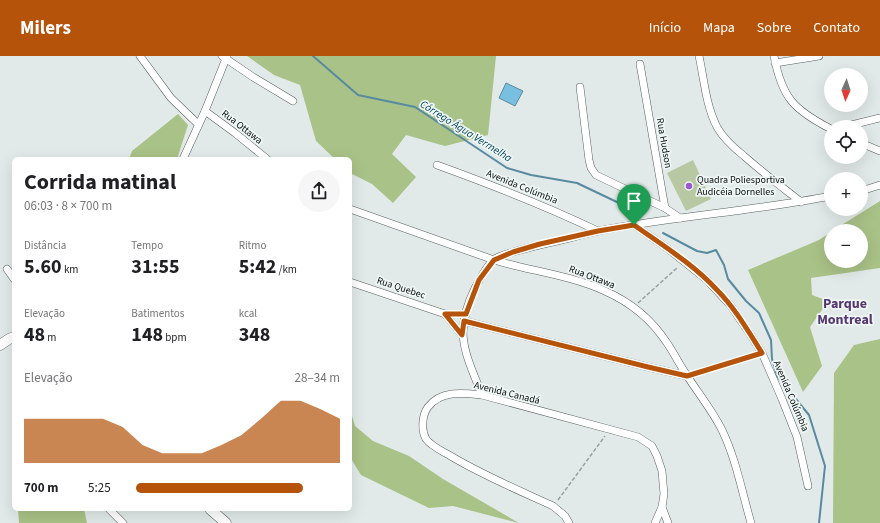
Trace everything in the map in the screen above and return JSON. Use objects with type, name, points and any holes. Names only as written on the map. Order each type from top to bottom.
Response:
[{"type":"main road","points":[[0,346],[12,338]]},
{"type":"main road","points":[[212,511],[226,523]]},
{"type":"street","points":[[140,56],[171,98],[198,124]]},
{"type":"street","points":[[699,56],[710,110],[717,128],[726,140],[740,153],[764,174],[801,202]]},
{"type":"street","points":[[819,56],[774,60],[785,94],[811,118],[824,125]]},
{"type":"street","points":[[184,157],[205,111],[225,57],[252,77],[293,100]]},
{"type":"street","name":"Rua Hudson","points":[[640,64],[665,208]]},
{"type":"street","points":[[580,87],[589,160],[591,168],[596,175],[665,208],[680,218]]},
{"type":"street","name":"Rua Ottawa","points":[[205,111],[265,157]]},
{"type":"street","points":[[868,121],[880,118]]},
{"type":"street","points":[[868,146],[880,151]]},
{"type":"street","name":"Avenida Colúmbia","points":[[437,165],[518,195],[598,231]]},
{"type":"street","points":[[868,189],[880,185]]},
{"type":"street","points":[[482,394],[464,348],[462,335],[465,317],[479,280],[494,260],[513,252],[540,244],[598,231],[824,197]]},
{"type":"street","name":"Rua Ottawa","points":[[352,210],[516,267],[581,282],[605,291],[633,307],[651,323],[666,342],[712,412],[730,451],[751,523]]},
{"type":"street","name":"Avenida Colúmbia","points":[[634,225],[684,261],[707,280],[731,306],[762,353],[782,399],[797,437],[808,486]]},
{"type":"street","points":[[7,269],[12,276]]},
{"type":"street","name":"Rua Quebec","points":[[352,283],[445,314],[465,317],[648,367],[687,376]]},
{"type":"street","points":[[445,314],[462,335]]},
{"type":"street","name":"Avenida Canadá","points":[[569,523],[565,516],[553,506],[464,464],[436,448],[426,439],[423,427],[423,414],[429,406],[438,398],[448,394],[459,392],[482,394],[638,437],[652,446],[657,456],[662,471],[664,494],[662,507],[668,523]]},
{"type":"street","points":[[655,523],[662,507]]},
{"type":"street","points":[[111,511],[123,523]]},
{"type":"path","points":[[633,307],[684,261]]},
{"type":"path","points":[[687,376],[762,353]]},
{"type":"path","points":[[553,506],[610,429]]},
{"type":"green space","points":[[247,56],[496,56],[488,135],[445,146],[406,135],[392,154],[416,177],[393,203],[372,184],[352,174],[352,157],[333,157],[316,141],[300,85],[274,75]]},
{"type":"green space","points":[[178,114],[188,125],[178,157],[130,157],[132,151]]},
{"type":"green space","name":"Quadra Poliesportiva Audicéia Dornelles","points":[[693,160],[711,199],[686,211],[667,173]]},
{"type":"green space","points":[[880,201],[880,268],[811,278],[812,295],[828,301],[810,327],[822,366],[803,392],[748,270],[824,237],[824,268],[868,268],[868,224],[843,224],[856,216],[868,216],[868,208]]},
{"type":"green space","points":[[880,339],[880,523],[833,523],[834,373],[854,345]]},
{"type":"green space","points":[[352,416],[355,426],[373,441],[409,456],[443,479],[519,523],[453,506],[429,508],[361,475],[352,460]]},
{"type":"green space","points":[[18,511],[84,511],[87,523],[19,523]]},
{"type":"water","points":[[506,83],[523,91],[515,106],[499,98]]},
{"type":"waterway","name":"Córrego Água Vermelha","points":[[313,56],[358,95],[415,107],[507,168],[531,175],[577,183],[642,214]]},
{"type":"waterway","name":"Córrego Água Vermelha","points":[[663,233],[697,251],[707,253],[716,250],[724,265],[728,279],[746,301],[759,313],[771,340],[772,359],[777,376],[809,415],[825,466],[819,523]]},
{"type":"place","name":"Quadra Poliesportiva Audicéia Dornelles","points":[[689,186]]},
{"type":"district","name":"Parque Montreal","points":[[845,312]]},
{"type":"route","points":[[634,225],[667,248],[707,280],[718,291],[731,306],[762,353],[687,376],[464,321],[462,335],[445,314],[466,314],[472,294],[479,280],[494,260],[513,252],[540,244],[598,231],[634,225]]}]
